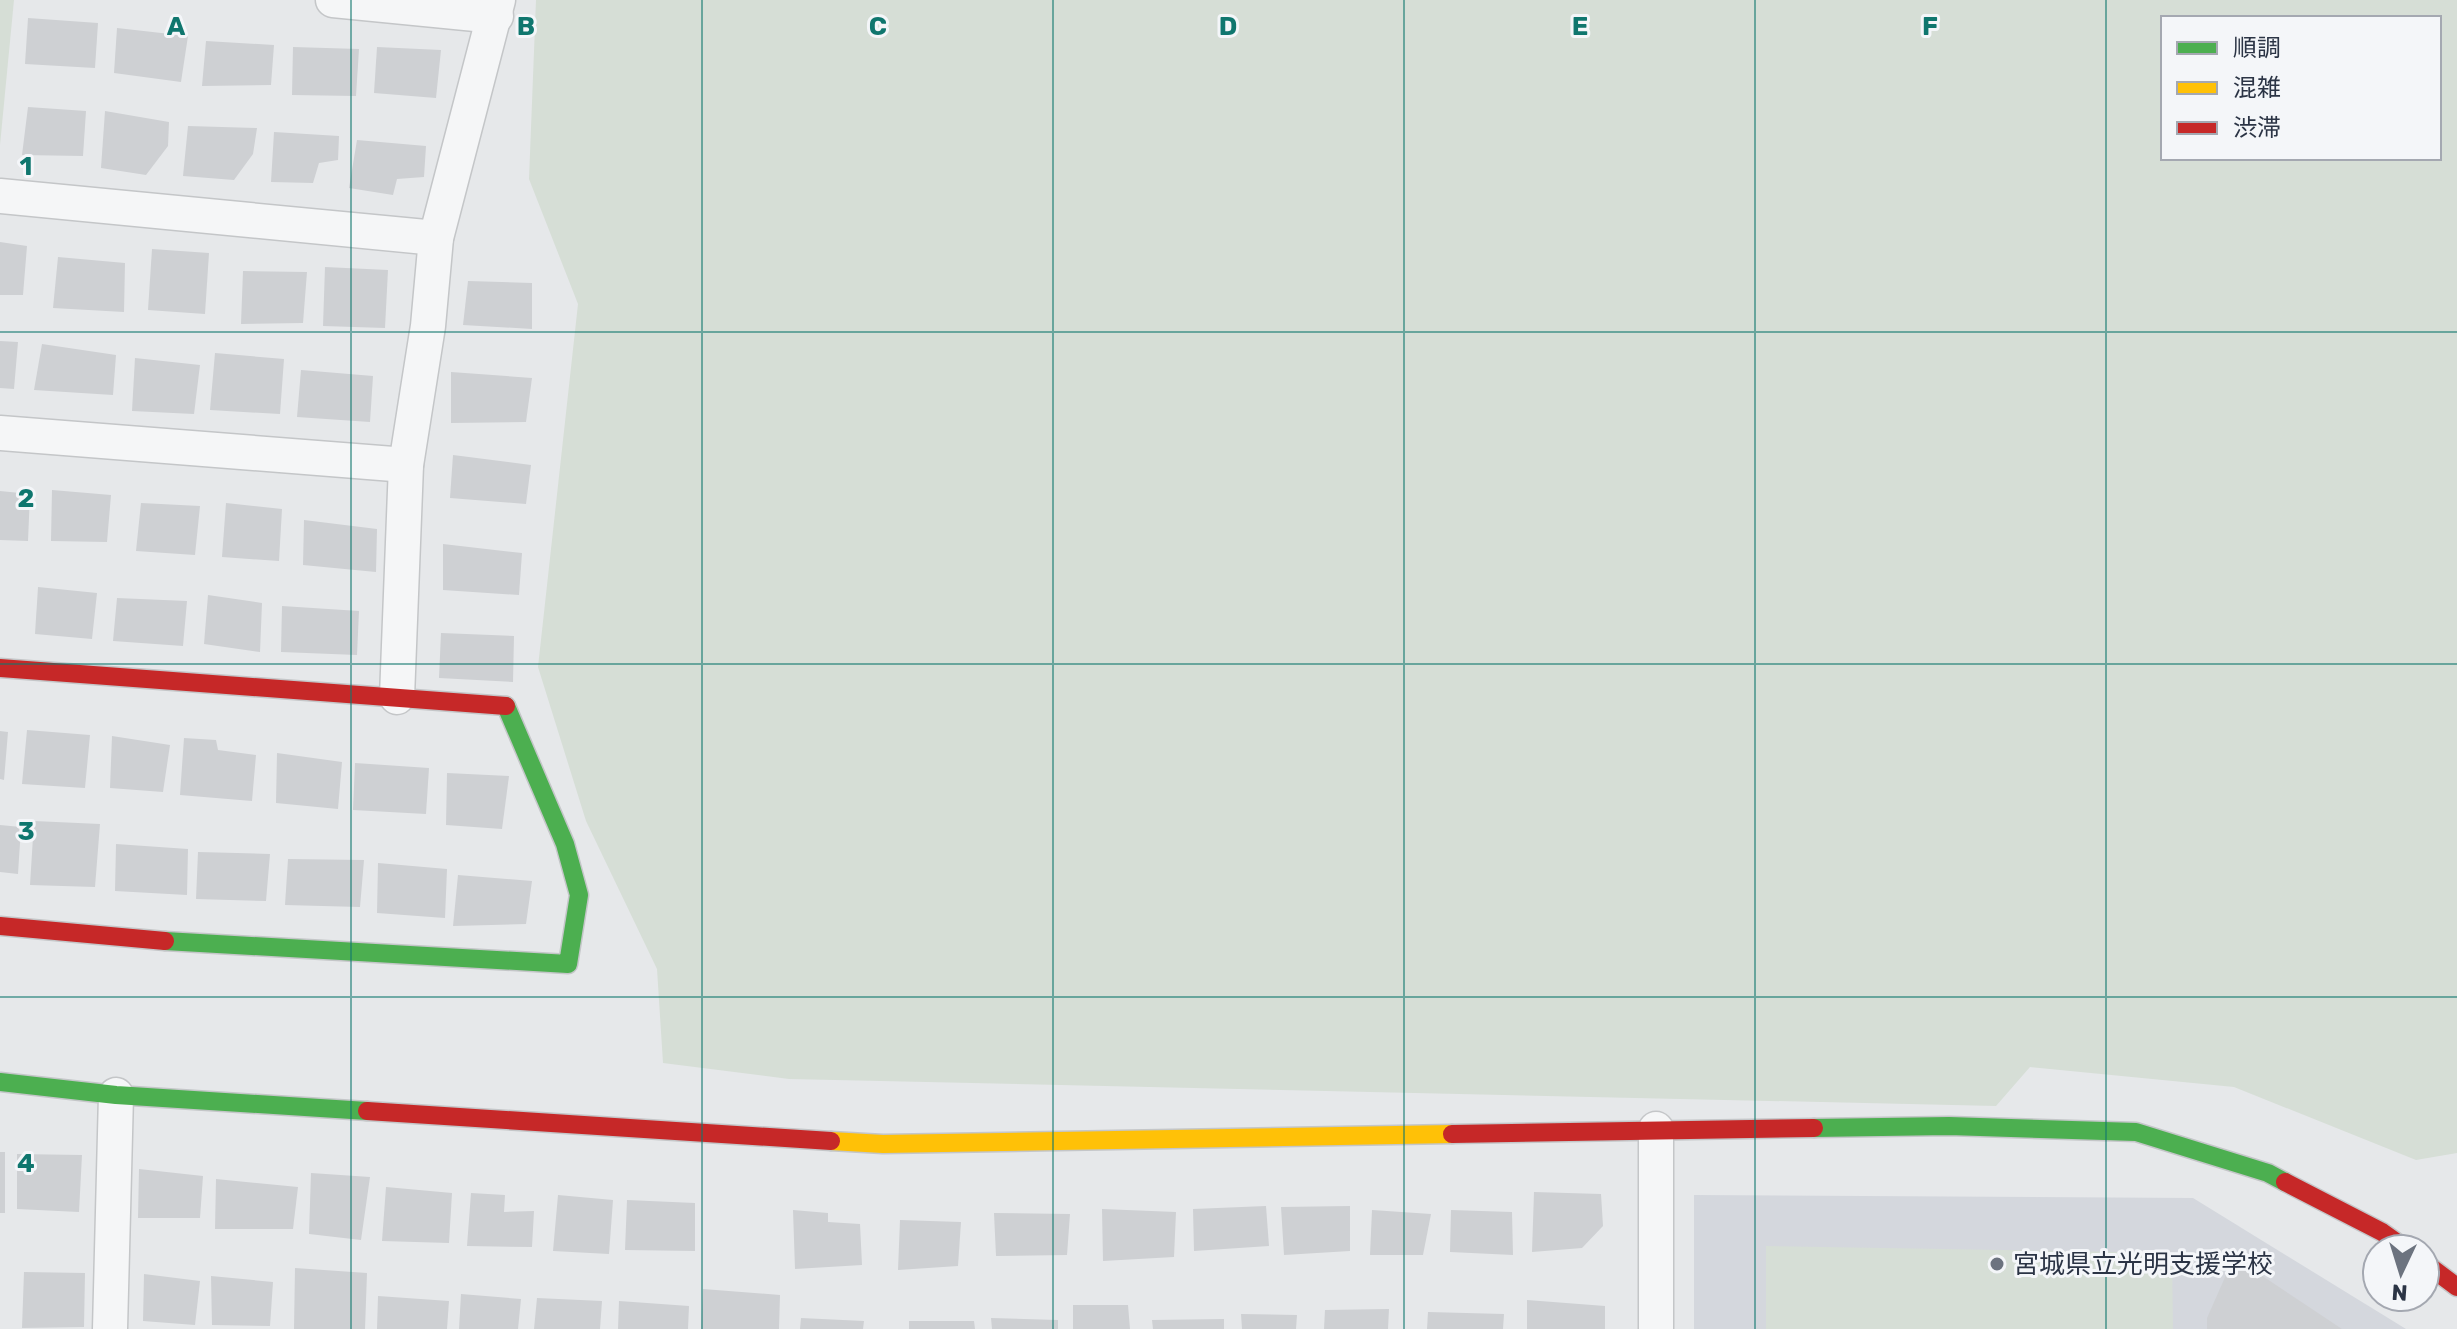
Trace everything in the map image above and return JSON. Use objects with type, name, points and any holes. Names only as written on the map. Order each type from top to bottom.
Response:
[{"type":"street","points":[[333,0],[497,8],[436,238],[428,326],[406,465],[397,697]]},
{"type":"street","points":[[0,196],[436,238]]},
{"type":"street","points":[[0,433],[406,465]]},
{"type":"street","points":[[0,668],[507,706],[565,844],[579,895],[568,964],[159,941],[0,926]]},
{"type":"street","points":[[0,1082],[116,1095],[883,1144],[1949,1126],[2136,1132],[2268,1173],[2383,1233]]},
{"type":"street","points":[[110,1329],[116,1095]]},
{"type":"street","points":[[1656,1129],[1656,1329]]},
{"type":"shaded area","points":[[0,0],[14,0],[0,145]]},
{"type":"shaded area","points":[[536,0],[2457,0],[2457,1153],[2416,1160],[2234,1087],[2030,1067],[1996,1106],[789,1079],[663,1063],[657,969],[586,821],[538,667],[578,304],[529,179]]},
{"type":"shaded area","name":"宮城県立光明支援学校","points":[[1694,1195],[2193,1198],[2361,1301],[2361,1313],[2380,1313],[2406,1329],[1694,1329]]},
{"type":"shaded area","points":[[1766,1246],[2172,1253],[2173,1329],[1766,1329]]},
{"type":"building","points":[[28,18],[98,23],[95,68],[25,64]]},
{"type":"building","points":[[117,28],[188,36],[181,82],[114,73]]},
{"type":"building","points":[[206,41],[274,45],[271,85],[202,86]]},
{"type":"building","points":[[293,47],[359,49],[356,96],[292,95]]},
{"type":"building","points":[[377,47],[441,50],[436,98],[374,93]]},
{"type":"building","points":[[28,107],[86,111],[83,156],[22,155]]},
{"type":"building","points":[[105,111],[169,122],[168,146],[146,175],[101,168]]},
{"type":"building","points":[[188,126],[257,128],[253,154],[234,180],[183,176]]},
{"type":"building","points":[[274,132],[339,136],[338,160],[319,163],[313,183],[271,182]]},
{"type":"building","points":[[357,140],[426,146],[424,177],[397,179],[393,195],[349,188]]},
{"type":"building","points":[[0,242],[27,246],[23,295],[0,295]]},
{"type":"building","points":[[152,249],[209,253],[205,314],[148,310]]},
{"type":"building","points":[[58,257],[125,263],[124,312],[53,308]]},
{"type":"building","points":[[325,267],[388,270],[385,328],[323,326]]},
{"type":"building","points":[[243,271],[307,272],[303,323],[241,324]]},
{"type":"building","points":[[468,281],[532,283],[532,329],[463,325]]},
{"type":"building","points":[[0,341],[18,342],[14,389],[0,388]]},
{"type":"building","points":[[42,344],[116,355],[113,395],[34,390]]},
{"type":"building","points":[[215,353],[284,359],[280,414],[210,410]]},
{"type":"building","points":[[135,358],[200,365],[194,414],[132,411]]},
{"type":"building","points":[[301,370],[373,376],[370,422],[297,417]]},
{"type":"building","points":[[451,372],[532,378],[526,422],[451,423]]},
{"type":"building","points":[[453,455],[531,465],[526,504],[450,498]]},
{"type":"building","points":[[52,490],[111,495],[107,542],[51,541]]},
{"type":"building","points":[[0,491],[30,494],[28,541],[0,540]]},
{"type":"building","points":[[141,503],[200,506],[195,555],[136,551]]},
{"type":"building","points":[[226,503],[282,509],[279,561],[222,557]]},
{"type":"building","points":[[304,520],[377,529],[376,572],[303,565]]},
{"type":"building","points":[[443,544],[522,553],[519,595],[443,590]]},
{"type":"building","points":[[38,587],[97,593],[92,639],[35,634]]},
{"type":"building","points":[[208,595],[262,603],[260,652],[204,644]]},
{"type":"building","points":[[117,598],[187,601],[183,646],[113,641]]},
{"type":"building","points":[[282,606],[359,611],[357,655],[281,652]]},
{"type":"building","points":[[441,633],[514,636],[513,682],[439,678]]},
{"type":"building","points":[[27,730],[90,735],[85,788],[22,784]]},
{"type":"building","points":[[0,731],[8,732],[4,780],[0,779]]},
{"type":"building","points":[[112,736],[170,745],[163,792],[110,788]]},
{"type":"building","points":[[184,738],[216,740],[218,750],[256,755],[252,801],[180,795]]},
{"type":"building","points":[[277,753],[342,762],[338,809],[276,803]]},
{"type":"building","points":[[355,763],[429,768],[426,814],[353,810]]},
{"type":"building","points":[[447,773],[509,776],[502,829],[446,825]]},
{"type":"building","points":[[34,821],[100,824],[95,887],[30,885]]},
{"type":"building","points":[[0,825],[21,827],[18,874],[0,872]]},
{"type":"building","points":[[116,844],[188,849],[187,895],[115,891]]},
{"type":"building","points":[[198,852],[270,854],[266,901],[196,899]]},
{"type":"building","points":[[288,859],[364,860],[360,907],[285,905]]},
{"type":"building","points":[[378,863],[447,869],[445,918],[377,913]]},
{"type":"building","points":[[458,875],[532,881],[526,924],[453,926]]},
{"type":"building","points":[[0,1152],[5,1152],[5,1213],[0,1213]]},
{"type":"building","points":[[17,1154],[82,1155],[79,1212],[17,1209]]},
{"type":"building","points":[[139,1169],[203,1176],[200,1218],[138,1218]]},
{"type":"building","points":[[311,1173],[370,1177],[361,1240],[309,1234]]},
{"type":"building","points":[[216,1179],[298,1187],[293,1229],[215,1229]]},
{"type":"building","points":[[386,1187],[452,1193],[449,1243],[382,1241]]},
{"type":"building","points":[[1534,1192],[1601,1194],[1603,1226],[1582,1248],[1532,1252]]},
{"type":"building","points":[[471,1193],[505,1195],[504,1212],[534,1211],[532,1247],[467,1246]]},
{"type":"building","points":[[558,1195],[613,1200],[609,1254],[553,1251]]},
{"type":"building","points":[[627,1200],[695,1203],[695,1251],[625,1250]]},
{"type":"building","points":[[1266,1206],[1269,1246],[1194,1251],[1193,1209]]},
{"type":"building","points":[[1350,1206],[1350,1251],[1284,1255],[1281,1207]]},
{"type":"building","points":[[1102,1209],[1176,1212],[1174,1257],[1103,1261]]},
{"type":"building","points":[[793,1210],[828,1213],[828,1222],[860,1224],[862,1265],[795,1269]]},
{"type":"building","points":[[1372,1210],[1431,1214],[1423,1255],[1370,1255]]},
{"type":"building","points":[[1451,1210],[1512,1212],[1513,1255],[1450,1252]]},
{"type":"building","points":[[994,1213],[1070,1214],[1067,1255],[996,1256]]},
{"type":"building","points":[[900,1220],[961,1222],[958,1266],[898,1270]]},
{"type":"building","points":[[2234,1257],[2342,1329],[2207,1329],[2207,1318]]},
{"type":"building","points":[[295,1268],[367,1273],[365,1329],[294,1329]]},
{"type":"building","points":[[24,1272],[85,1273],[84,1327],[22,1328]]},
{"type":"building","points":[[144,1274],[200,1281],[195,1325],[143,1321]]},
{"type":"building","points":[[211,1276],[273,1282],[270,1326],[212,1325]]},
{"type":"building","points":[[703,1289],[780,1295],[779,1329],[701,1329]]},
{"type":"building","points":[[461,1294],[521,1299],[518,1329],[459,1329]]},
{"type":"building","points":[[378,1296],[449,1301],[447,1329],[377,1329]]},
{"type":"building","points":[[537,1298],[602,1301],[600,1329],[534,1329]]},
{"type":"building","points":[[1527,1300],[1605,1306],[1605,1329],[1527,1329]]},
{"type":"building","points":[[619,1301],[689,1306],[688,1329],[618,1329]]},
{"type":"building","points":[[1073,1305],[1128,1305],[1130,1329],[1073,1329]]},
{"type":"building","points":[[1389,1309],[1388,1329],[1324,1329],[1325,1310]]},
{"type":"building","points":[[1428,1312],[1504,1314],[1503,1329],[1427,1329]]},
{"type":"building","points":[[1241,1314],[1297,1315],[1296,1329],[1242,1329]]},
{"type":"building","points":[[801,1318],[864,1321],[863,1329],[800,1329]]},
{"type":"building","points":[[991,1318],[1058,1320],[1058,1329],[992,1329]]},
{"type":"building","points":[[1224,1319],[1224,1329],[1153,1329],[1152,1320]]},
{"type":"building","points":[[909,1321],[974,1321],[975,1329],[909,1329]]},
{"type":"traffic: fast","points":[[165,941],[568,964],[579,895],[565,844],[506,706]]},
{"type":"traffic: fast","points":[[0,1082],[116,1095],[367,1111]]},
{"type":"traffic: fast","points":[[1814,1128],[1949,1126],[2136,1132],[2268,1173],[2285,1182]]},
{"type":"traffic: slow","points":[[831,1141],[883,1144],[1452,1134]]},
{"type":"traffic: jam","points":[[0,668],[506,706]]},
{"type":"traffic: jam","points":[[0,926],[165,941]]},
{"type":"traffic: jam","points":[[367,1111],[831,1141]]},
{"type":"traffic: jam","points":[[1452,1134],[1814,1128]]},
{"type":"traffic: jam","points":[[2285,1182],[2383,1233]]},
{"type":"traffic: jam","points":[[2441,1275],[2457,1287]]},
{"type":"place","name":"宮城県立光明支援学校","points":[[1997,1264]]}]
